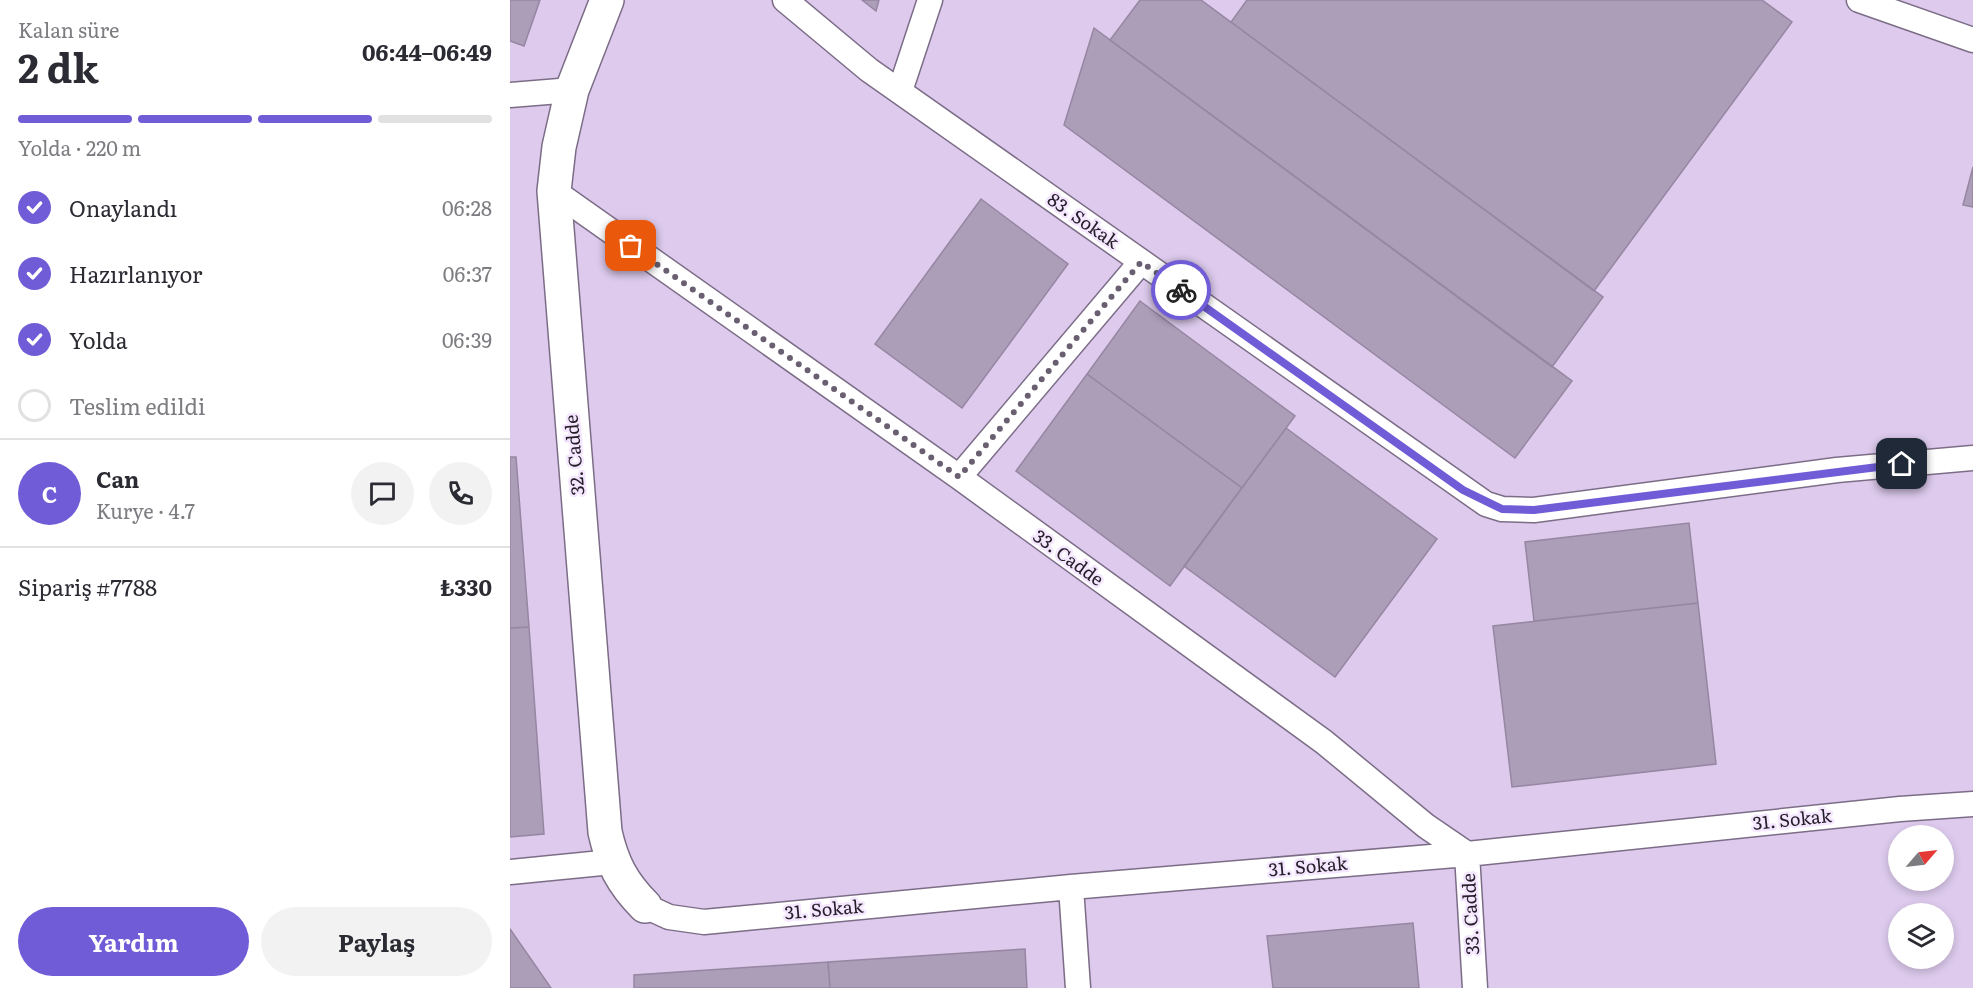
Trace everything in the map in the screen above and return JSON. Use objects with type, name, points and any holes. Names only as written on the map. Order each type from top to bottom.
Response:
[{"type":"street","name":"32. Cadde","points":[[607,0],[572,90],[559,147],[554,191],[605,832],[612,862],[627,888],[645,906]]},
{"type":"street","name":"83. Sokak","points":[[785,0],[869,70],[1463,490],[1502,509],[1534,510],[1837,471],[1973,458]]},
{"type":"street","points":[[900,91],[930,0]]},
{"type":"street","points":[[1859,0],[1973,40]]},
{"type":"street","points":[[510,95],[572,90]]},
{"type":"street","name":"33. Cadde","points":[[554,191],[959,477],[1324,742],[1426,826],[1467,854],[1475,988]]},
{"type":"street","points":[[959,477],[1141,262]]},
{"type":"street","name":"31. Sokak","points":[[645,906],[669,917],[704,922],[1071,887],[1467,854],[1900,809],[1973,804]]},
{"type":"street","points":[[510,872],[612,862]]},
{"type":"street","points":[[1071,887],[1078,988]]},
{"type":"shaded area","points":[[510,0],[1973,0],[1973,988],[510,988]]},
{"type":"building","points":[[510,0],[540,0],[524,46],[510,41]]},
{"type":"building","points":[[862,0],[879,0],[876,11]]},
{"type":"building","points":[[1140,0],[1201,0],[1603,297],[1552,367],[1110,40]]},
{"type":"building","points":[[1247,0],[1762,0],[1792,22],[1594,291],[1231,22]]},
{"type":"building","points":[[1094,28],[1572,381],[1515,458],[1064,125]]},
{"type":"building","points":[[1973,167],[1973,207],[1963,205]]},
{"type":"building","points":[[981,199],[1068,264],[962,408],[875,344]]},
{"type":"building","points":[[1140,301],[1295,416],[1242,488],[1087,374]]},
{"type":"building","points":[[1087,374],[1242,488],[1170,586],[1016,471]]},
{"type":"building","points":[[1286,428],[1437,539],[1335,677],[1184,566]]},
{"type":"building","points":[[510,457],[516,457],[529,627],[510,628]]},
{"type":"building","points":[[1689,523],[1698,603],[1534,621],[1525,542]]},
{"type":"building","points":[[1698,603],[1716,764],[1512,787],[1493,626]]},
{"type":"building","points":[[529,627],[544,834],[510,837],[510,628]]},
{"type":"building","points":[[1413,923],[1419,988],[1273,988],[1267,936]]},
{"type":"building","points":[[510,929],[551,988],[510,988]]},
{"type":"building","points":[[1025,949],[1027,988],[830,988],[828,962]]},
{"type":"building","points":[[828,962],[830,988],[634,988],[634,975]]},
{"type":"way so far","points":[[631,246],[959,477],[1141,262],[1181,290]]},
{"type":"route","points":[[1181,290],[1463,490],[1486,504],[1502,509],[1534,510],[1902,464]]}]
